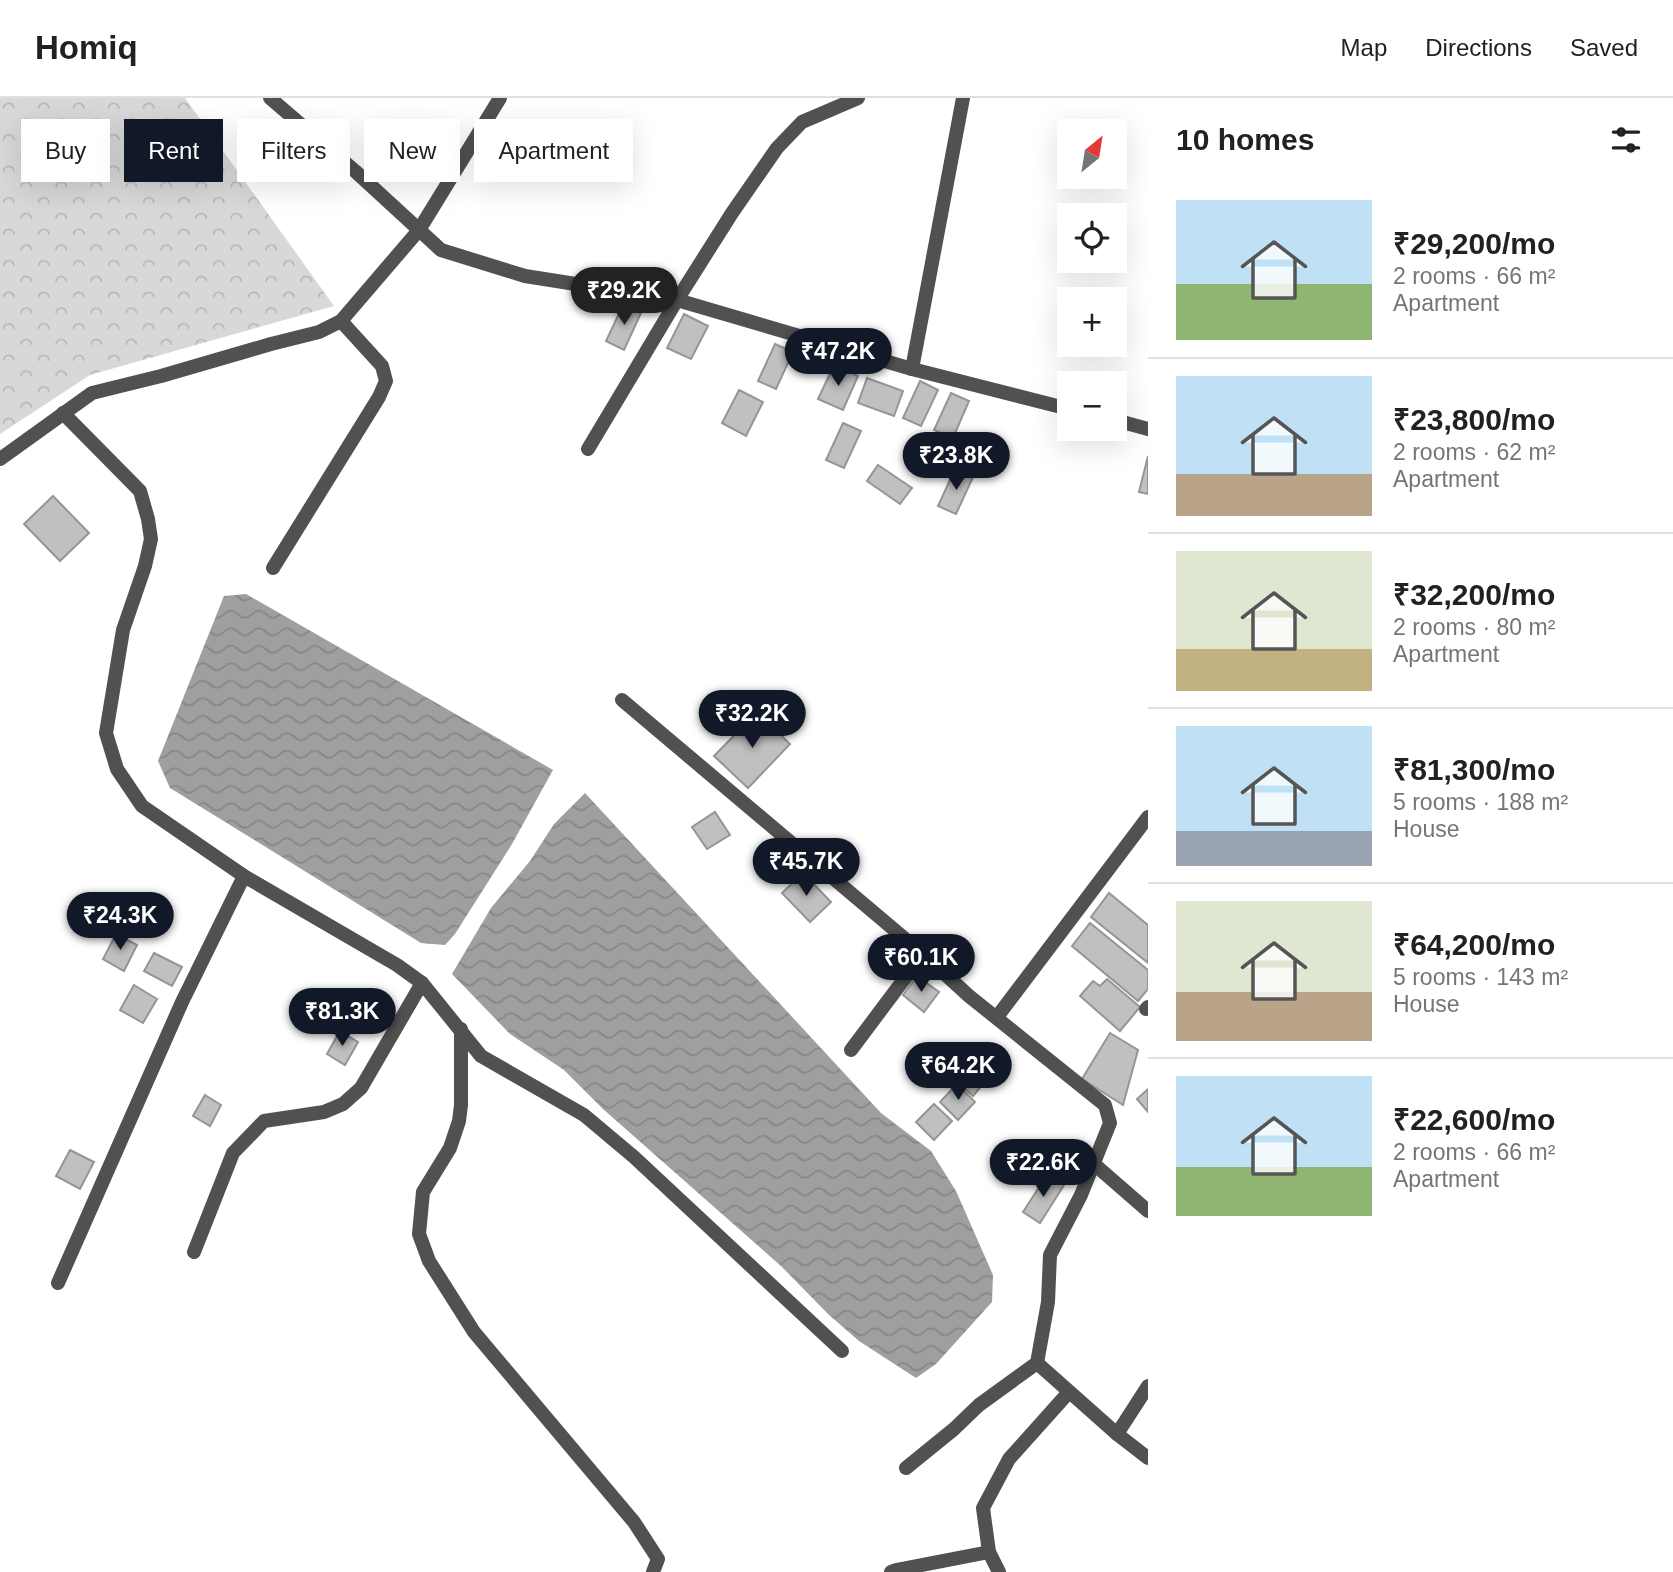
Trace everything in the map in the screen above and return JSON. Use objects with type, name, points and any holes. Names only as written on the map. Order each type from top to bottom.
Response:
[{"type":"street","points":[[270,98],[355,171],[440,250],[525,276],[677,300],[912,369],[1057,406]]},
{"type":"street","points":[[0,459],[92,393],[319,332],[341,321],[419,230],[500,98]]},
{"type":"street","points":[[588,449],[677,300],[777,148],[803,122],[858,98]]},
{"type":"street","points":[[912,369],[963,98]]},
{"type":"street","points":[[273,568],[379,397],[386,381],[382,366],[341,321]]},
{"type":"street","points":[[63,413],[140,491],[151,539],[145,566],[123,630],[106,733],[117,769],[142,806],[244,876],[397,965],[422,983],[481,1056],[584,1115],[634,1157],[842,1351]]},
{"type":"street","points":[[1127,424],[1148,429]]},
{"type":"street","points":[[622,700],[970,996],[1105,1105],[1110,1123],[1081,1195],[1050,1255],[1048,1302],[1037,1363],[979,1405],[906,1468]]},
{"type":"street","points":[[997,1017],[1148,817]]},
{"type":"street","points":[[58,1283],[182,1002],[244,876]]},
{"type":"street","points":[[851,1050],[923,954]]},
{"type":"street","points":[[194,1252],[233,1153],[264,1121],[324,1112],[343,1104],[361,1088],[422,983]]},
{"type":"street","points":[[461,1029],[459,1121],[450,1148],[423,1192],[419,1234],[429,1261],[474,1332],[634,1522],[658,1559],[653,1572]]},
{"type":"street","points":[[1094,1164],[1148,1211]]},
{"type":"street","points":[[1037,1363],[1148,1458]]},
{"type":"street","points":[[1117,1434],[1148,1386]]},
{"type":"street","points":[[999,1572],[989,1552],[983,1508],[1009,1459],[1069,1392]]},
{"type":"street","points":[[891,1572],[989,1552]]},
{"type":"green space","points":[[0,98],[185,98],[200,119],[124,119],[124,182],[223,182],[223,151],[237,171],[237,182],[245,182],[334,306],[90,375],[0,434]]},
{"type":"water","points":[[246,594],[553,770],[512,844],[455,934],[445,945],[421,943],[170,788],[158,761],[224,596]]},
{"type":"water","points":[[585,793],[881,1113],[931,1151],[956,1191],[993,1275],[992,1302],[936,1364],[916,1378],[859,1341],[782,1267],[603,1109],[564,1070],[510,1034],[452,974],[491,908],[530,861],[554,824]]},
{"type":"building","points":[[623,305],[641,313],[624,350],[606,341]]},
{"type":"building","points":[[684,314],[708,326],[691,359],[667,348]]},
{"type":"building","points":[[775,344],[793,352],[776,389],[758,381]]},
{"type":"building","points":[[834,365],[858,376],[843,410],[818,399]]},
{"type":"building","points":[[867,378],[903,391],[894,416],[858,403]]},
{"type":"building","points":[[920,381],[938,390],[921,426],[903,418]]},
{"type":"building","points":[[739,390],[763,402],[746,436],[722,423]]},
{"type":"building","points":[[951,393],[969,401],[953,438],[934,430]]},
{"type":"building","points":[[843,423],[861,431],[844,468],[826,460]]},
{"type":"building","points":[[1148,456],[1148,494],[1139,492]]},
{"type":"building","points":[[878,465],[912,488],[900,504],[867,481]]},
{"type":"building","points":[[955,469],[973,477],[956,514],[938,506]]},
{"type":"building","points":[[53,496],[89,533],[60,561],[24,524]]},
{"type":"building","points":[[757,712],[790,744],[748,788],[714,756]]},
{"type":"building","points":[[715,812],[730,835],[707,849],[692,827]]},
{"type":"building","points":[[803,873],[831,902],[810,922],[782,893]]},
{"type":"building","points":[[1109,893],[1148,925],[1148,963],[1091,917]]},
{"type":"building","points":[[1090,923],[1148,970],[1148,989],[1138,1001],[1072,946]]},
{"type":"building","points":[[116,934],[137,945],[124,971],[103,959]]},
{"type":"building","points":[[154,953],[182,967],[172,986],[144,971]]},
{"type":"building","points":[[917,976],[939,992],[924,1012],[903,995]]},
{"type":"building","points":[[1107,979],[1140,1007],[1120,1031],[1080,996],[1093,981],[1100,986]]},
{"type":"building","points":[[134,985],[157,999],[143,1023],[120,1010]]},
{"type":"building","points":[[340,1031],[358,1042],[345,1065],[327,1054]]},
{"type":"building","points":[[1110,1033],[1138,1050],[1123,1105],[1082,1079]]},
{"type":"building","points":[[970,1061],[989,1077],[973,1096],[954,1079]]},
{"type":"building","points":[[957,1084],[975,1102],[958,1120],[940,1102]]},
{"type":"building","points":[[1148,1089],[1148,1112],[1137,1099]]},
{"type":"building","points":[[205,1095],[221,1105],[210,1126],[193,1116]]},
{"type":"building","points":[[934,1104],[952,1121],[934,1140],[916,1122]]},
{"type":"building","points":[[70,1150],[94,1162],[80,1189],[56,1176]]},
{"type":"building","points":[[1047,1175],[1064,1185],[1040,1223],[1023,1212]]}]
